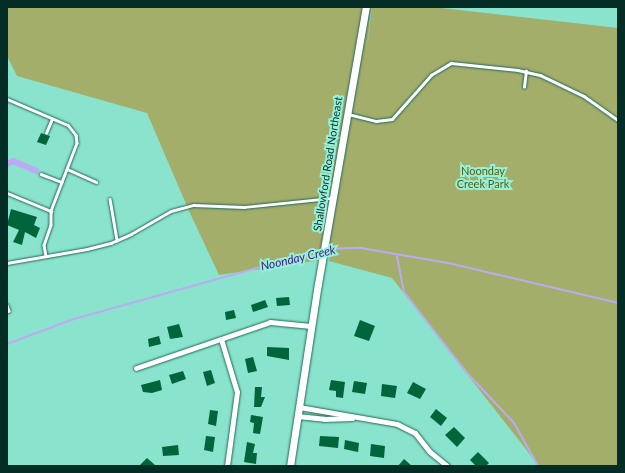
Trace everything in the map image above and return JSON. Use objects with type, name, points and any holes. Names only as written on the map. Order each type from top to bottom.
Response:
[{"type":"street","name":"Shallowford Road Northeast","points":[[290,466],[320,271],[332,211],[366,7]]},
{"type":"street","points":[[136,368],[270,322],[311,326]]},
{"type":"street","points":[[221,339],[237,392],[227,466]]},
{"type":"street","points":[[299,407],[353,418],[397,424],[409,429],[447,466]]},
{"type":"street","points":[[297,416],[324,419],[353,418]]},
{"type":"lane","points":[[347,114],[376,121],[392,119],[431,75],[448,64],[526,71],[560,83],[618,120]]},
{"type":"lane","points":[[524,87],[526,71]]},
{"type":"lane","points":[[7,99],[72,128],[76,135],[77,143],[51,211],[51,225],[44,245],[46,256]]},
{"type":"lane","points":[[46,133],[52,119]]},
{"type":"lane","points":[[67,169],[96,182]]},
{"type":"lane","points":[[41,174],[62,182]]},
{"type":"lane","points":[[7,193],[51,211]]},
{"type":"lane","points":[[7,262],[87,250],[117,240],[171,211],[194,205],[244,206],[334,198]]},
{"type":"lane","points":[[110,199],[117,240]]},
{"type":"lane","points":[[7,305],[9,312],[7,312]]},
{"type":"green space","name":"Noonday Creek Park","points":[[7,7],[371,7],[367,49],[372,7],[433,7],[618,28],[618,466],[539,466],[392,278],[329,261],[330,255],[322,260],[219,275],[189,211],[147,113],[17,76],[7,56]]},
{"type":"building","points":[[41,133],[50,136],[46,145],[37,142]]},
{"type":"building","points":[[11,209],[37,217],[34,225],[40,228],[36,238],[25,232],[22,245],[13,242],[19,230],[7,225]]},
{"type":"building","points":[[289,297],[290,305],[277,306],[276,298]]},
{"type":"building","points":[[265,300],[268,307],[253,312],[251,305]]},
{"type":"building","points":[[234,310],[236,318],[226,320],[225,312]]},
{"type":"building","points":[[360,320],[375,326],[369,341],[354,336]]},
{"type":"building","points":[[179,324],[183,337],[170,339],[167,327]]},
{"type":"building","points":[[159,336],[161,344],[149,347],[148,339]]},
{"type":"building","points":[[267,347],[289,348],[289,360],[267,356]]},
{"type":"building","points":[[253,357],[257,371],[248,373],[245,359]]},
{"type":"building","points":[[211,370],[215,383],[207,386],[203,372]]},
{"type":"building","points":[[183,371],[186,379],[172,384],[169,375]]},
{"type":"building","points":[[160,380],[162,390],[152,393],[143,392],[141,385]]},
{"type":"building","points":[[331,380],[345,382],[343,398],[336,397],[336,391],[329,390]]},
{"type":"building","points":[[354,381],[367,383],[365,394],[352,392]]},
{"type":"building","points":[[413,382],[426,389],[420,399],[407,393]]},
{"type":"building","points":[[382,384],[397,386],[395,398],[381,396]]},
{"type":"building","points":[[255,387],[262,387],[261,397],[265,397],[261,407],[254,407]]},
{"type":"building","points":[[436,409],[447,418],[441,426],[430,417]]},
{"type":"building","points":[[210,410],[218,411],[216,426],[208,424]]},
{"type":"building","points":[[251,415],[263,417],[260,434],[253,433],[254,423],[250,422]]},
{"type":"building","points":[[454,427],[465,438],[457,447],[445,435]]},
{"type":"building","points":[[206,436],[215,437],[213,452],[204,450]]},
{"type":"building","points":[[320,436],[339,437],[338,448],[319,446]]},
{"type":"building","points":[[345,440],[359,443],[358,452],[344,449]]},
{"type":"building","points":[[247,442],[255,444],[253,453],[257,453],[256,464],[244,462]]},
{"type":"building","points":[[371,444],[385,446],[384,458],[370,456]]},
{"type":"building","points":[[178,445],[179,455],[163,456],[162,447]]},
{"type":"building","points":[[478,452],[489,463],[486,466],[476,466],[470,460]]},
{"type":"building","points":[[147,458],[155,465],[139,466]]},
{"type":"building","points":[[404,459],[412,466],[398,466]]},
{"type":"waterway","points":[[7,164],[13,161],[36,171]]},
{"type":"waterway","name":"Noonday Creek","points":[[325,249],[361,248],[448,263],[618,303]]},
{"type":"waterway","name":"Noonday Creek","points":[[7,344],[74,319],[321,250]]},
{"type":"waterway","points":[[397,256],[404,292],[467,373],[514,423],[538,466]]}]
